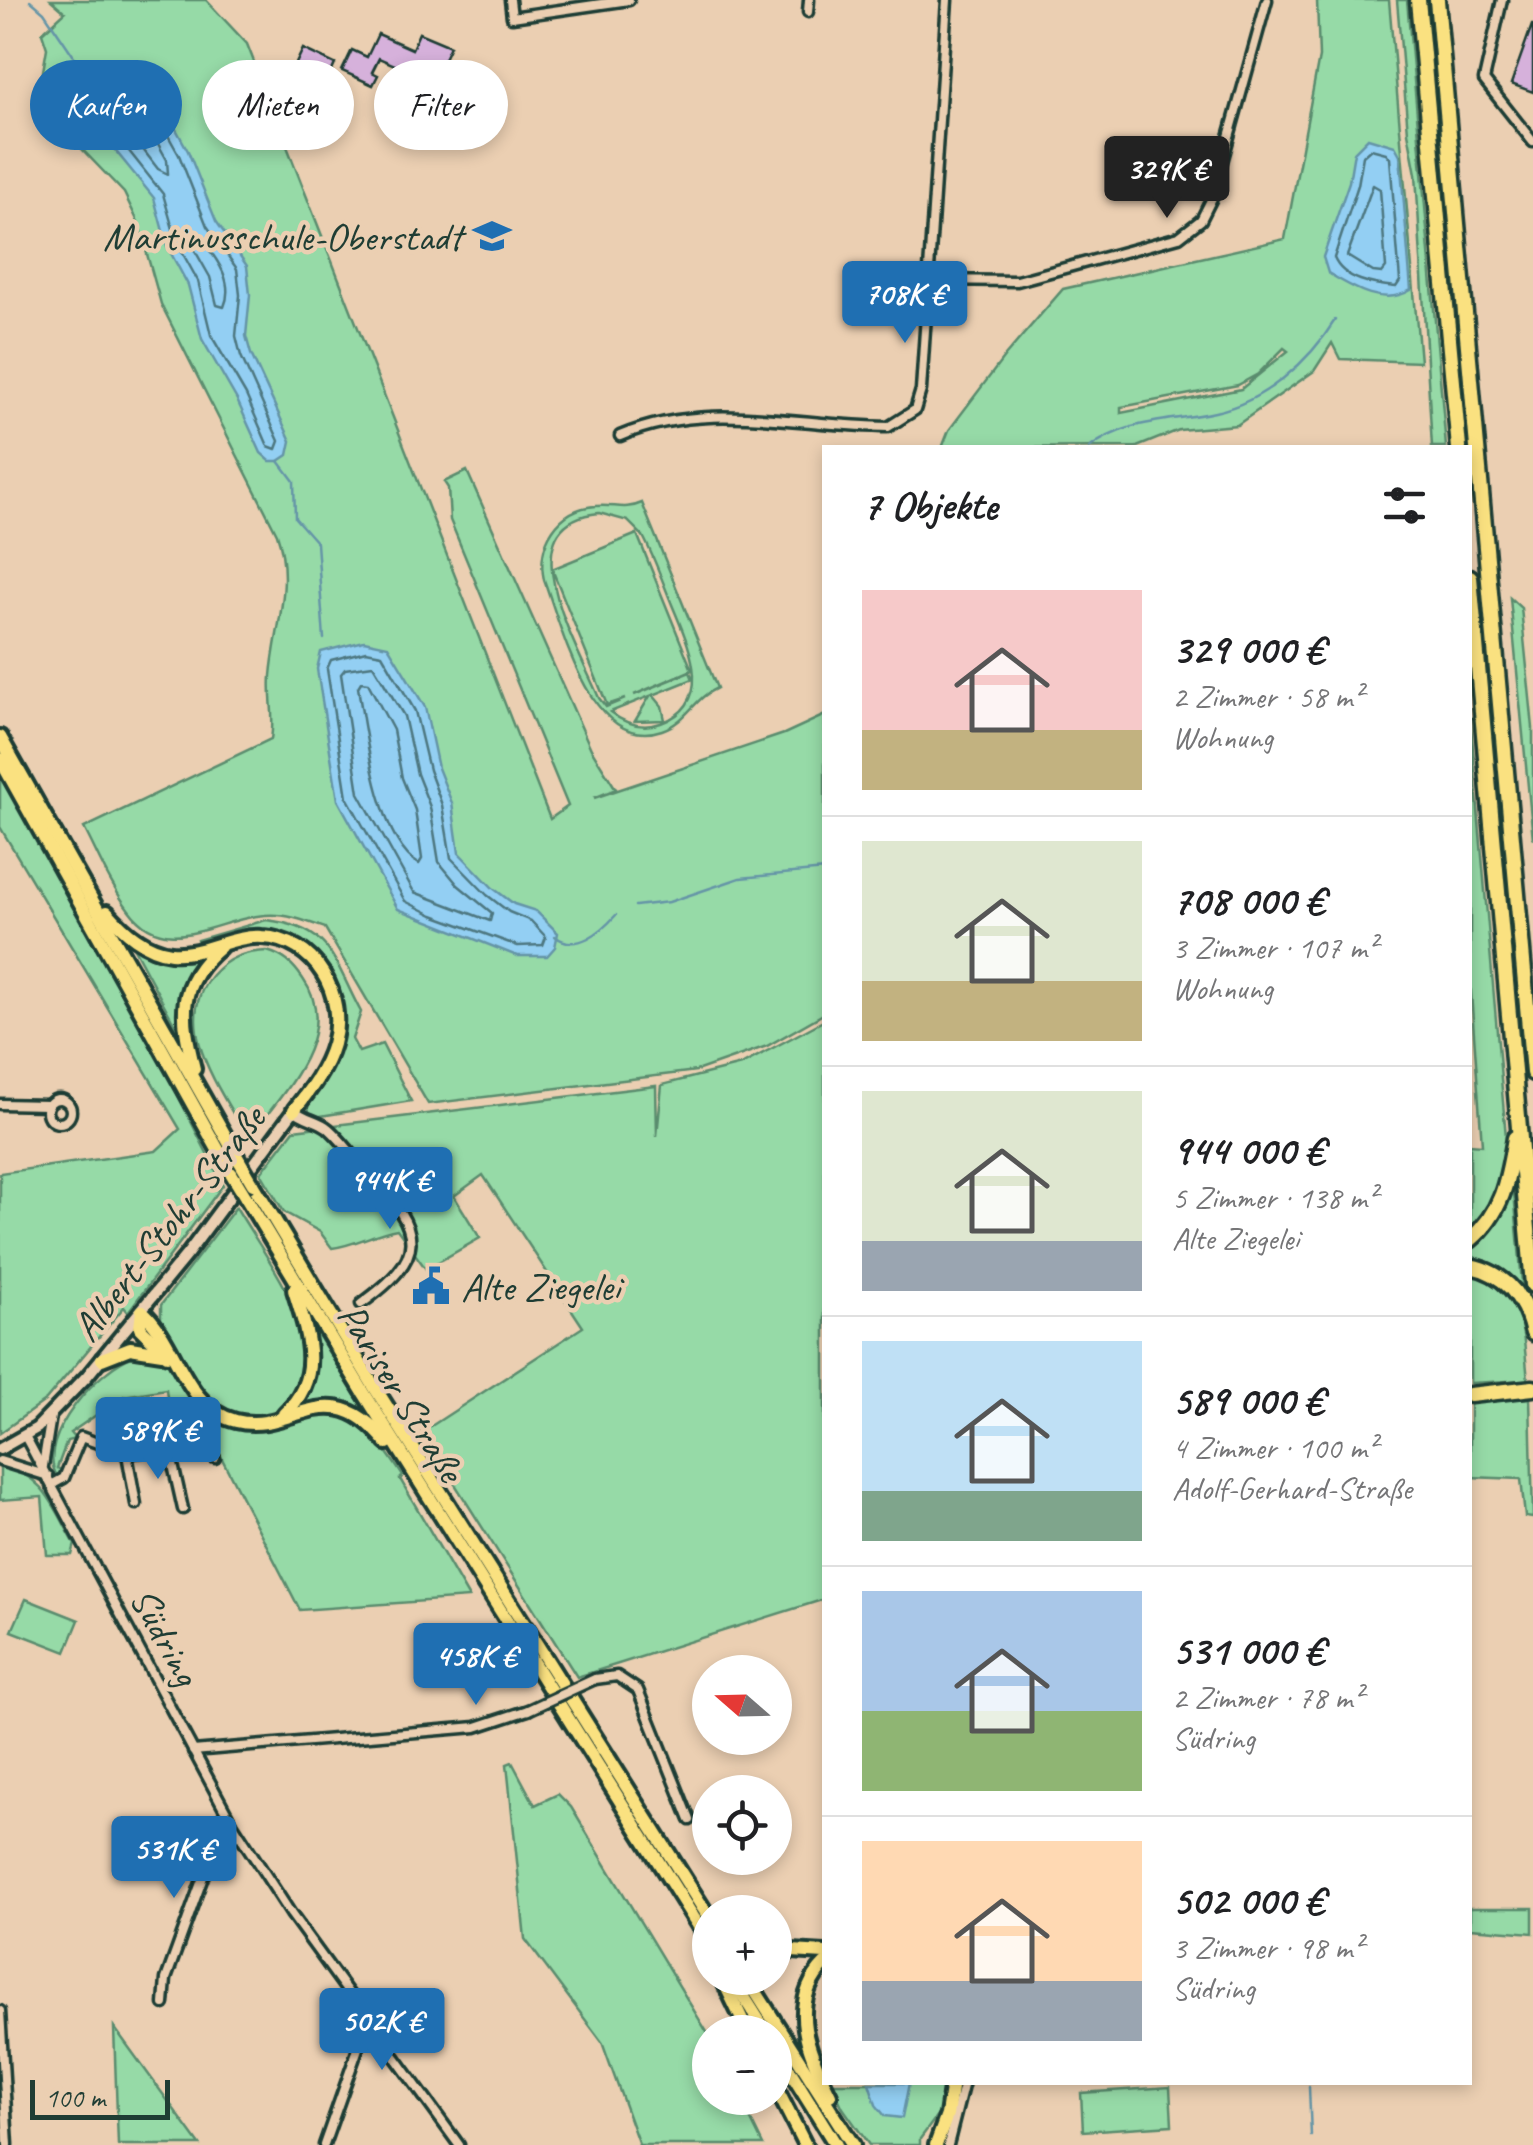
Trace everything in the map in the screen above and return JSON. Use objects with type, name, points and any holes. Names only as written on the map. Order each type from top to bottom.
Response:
[{"type":"highway","points":[[1418,0],[1458,445]]},
{"type":"highway","points":[[1437,0],[1533,1074]]},
{"type":"highway","points":[[1472,600],[1533,1285]]},
{"type":"highway","name":"Pariser Straße","points":[[0,738],[199,1087],[236,1168]]},
{"type":"highway","name":"Pariser Straße","points":[[0,759],[249,1190],[694,1895]]},
{"type":"highway","points":[[86,887],[120,926],[152,948],[187,953],[256,936],[282,940],[310,956],[328,982],[336,1008],[334,1039],[321,1071],[294,1110]]},
{"type":"highway","points":[[199,1087],[185,1028],[185,1003],[198,968],[222,946]]},
{"type":"highway","points":[[1472,1238],[1486,1225],[1503,1196],[1518,1117]]},
{"type":"highway","name":"Pariser Straße","points":[[249,1190],[287,1268],[420,1484],[692,1895]]},
{"type":"highway","points":[[1472,1267],[1492,1273],[1511,1287],[1525,1306],[1533,1332]]},
{"type":"highway","points":[[282,1416],[302,1394],[312,1362],[287,1268]]},
{"type":"highway","points":[[142,1310],[140,1328],[171,1359],[205,1403],[222,1416],[247,1423],[318,1408],[354,1414],[382,1437],[420,1484]]},
{"type":"highway","points":[[102,1359],[130,1348],[171,1359]]},
{"type":"highway","points":[[1472,1392],[1531,1388]]},
{"type":"highway","points":[[792,1951],[822,1953]]},
{"type":"highway","points":[[822,1968],[806,1992],[805,2029],[822,2080]]},
{"type":"highway","points":[[758,1995],[853,2145]]},
{"type":"highway","points":[[792,2074],[836,2145]]},
{"type":"highway","points":[[824,2085],[853,2145]]},
{"type":"highway","points":[[936,2145],[947,2116],[952,2085]]},
{"type":"highway","points":[[790,2115],[805,2145]]},
{"type":"street","points":[[510,0],[512,17],[630,0]]},
{"type":"street","points":[[808,12],[809,0]]},
{"type":"street","points":[[620,436],[647,424],[690,416],[896,425],[915,410],[920,398],[947,0]]},
{"type":"street","points":[[928,280],[996,284],[1017,280],[1179,237],[1196,226],[1212,198],[1267,0]]},
{"type":"street","points":[[1502,0],[1484,80],[1533,142]]},
{"type":"street","points":[[0,1104],[48,1105]]},
{"type":"street","points":[[294,1110],[328,1129],[400,1210],[409,1228],[408,1256],[401,1272],[361,1304]]},
{"type":"street","name":"Albert-Stohr-Straße","points":[[0,1449],[51,1416],[102,1359],[294,1110]]},
{"type":"street","points":[[43,1466],[51,1416]]},
{"type":"street","name":"Südring","points":[[25,1436],[232,1824],[374,2031],[459,2145]]},
{"type":"street","points":[[0,1461],[26,1466],[51,1480],[64,1478],[81,1438],[126,1454],[192,1444],[215,1458]]},
{"type":"street","points":[[169,1447],[183,1509]]},
{"type":"street","points":[[126,1454],[136,1504]]},
{"type":"street","points":[[194,1751],[476,1727],[528,1710],[595,1679],[617,1676],[638,1690],[690,1820]]},
{"type":"street","points":[[164,2004],[166,1979],[219,1833],[232,1824]]},
{"type":"street","points":[[0,2011],[8,2145]]},
{"type":"street","points":[[324,2145],[361,2040],[374,2031]]},
{"type":"street","points":[[948,2145],[963,2085]]},
{"type":"green space","points":[[51,0],[206,0],[247,44],[253,60],[202,60],[202,150],[288,150],[550,819],[568,806],[450,520],[448,488],[444,482],[467,471],[591,749],[616,789],[594,798],[784,734],[822,716],[822,1015],[767,1046],[696,1071],[428,1104],[325,928],[288,916],[265,915],[176,935],[159,933],[129,910],[84,828],[271,739],[271,676],[284,570],[277,534],[161,304],[138,222],[124,193],[83,150],[182,150],[182,60],[45,60],[47,48],[42,33],[65,12]]},
{"type":"green space","points":[[1317,0],[1389,0],[1420,362],[1340,359],[1332,343],[1314,371],[1237,425],[1179,430],[1142,445],[943,445],[949,430],[1005,356],[1063,289],[1285,239],[1319,57]],"holes":[[[1284,348],[1288,351],[1241,389],[1121,413],[1121,407],[1238,385],[1258,374]]]},
{"type":"green space","points":[[1397,0],[1407,0],[1446,445],[1432,445],[1416,174],[1408,132]]},
{"type":"green space","points":[[642,503],[717,688],[671,726],[637,732],[616,723],[598,706],[583,682],[560,627],[542,567],[547,541],[571,513],[596,506]],"holes":[[[599,513],[628,521],[643,536],[690,651],[694,686],[679,713],[661,723],[648,726],[628,722],[610,712],[650,696],[635,721],[665,720],[662,706],[653,695],[693,679],[690,672],[634,695],[692,670],[637,534],[552,569],[556,539],[571,522]],[[553,571],[607,705],[625,699],[606,707],[599,698],[565,621]]]},
{"type":"green space","points":[[1510,598],[1521,608],[1533,728],[1533,839]]},
{"type":"green space","points":[[1472,739],[1507,1149],[1498,1198],[1472,1232],[1472,1144],[1482,1145],[1472,1007]]},
{"type":"green space","points":[[0,769],[164,1068],[223,1185],[128,1312],[124,1307],[46,1400],[0,1433],[0,1173],[156,1151],[180,1129],[0,827]]},
{"type":"green space","points":[[266,920],[305,930],[328,949],[361,1012],[352,1039],[359,1052],[382,1044],[411,1101],[321,1116],[318,1120],[310,1115],[307,1103],[327,1072],[336,986],[324,964],[310,949],[278,935],[260,934],[199,947],[197,940]]},
{"type":"green space","points":[[130,941],[201,959],[178,1027],[176,1027]]},
{"type":"green space","points":[[267,951],[288,961],[303,979],[313,1000],[316,1022],[302,1064],[248,1140],[204,1059],[196,1016],[200,995],[218,969],[237,957]]},
{"type":"green space","points":[[822,1022],[822,1600],[577,1677],[422,1432],[583,1327],[483,1175],[454,1196],[480,1238],[426,1269],[397,1229],[332,1248],[320,1232],[284,1212],[261,1173],[294,1130],[656,1086],[657,1136],[662,1085],[741,1065]]},
{"type":"green space","points":[[1513,1181],[1523,1296],[1472,1263],[1472,1242]]},
{"type":"green space","points":[[236,1207],[291,1300],[305,1341],[307,1362],[299,1387],[282,1408],[261,1418],[241,1418],[223,1410],[208,1396],[161,1322],[161,1305]]},
{"type":"green space","points":[[1472,1271],[1488,1276],[1511,1298],[1522,1329],[1528,1380],[1472,1383]]},
{"type":"green space","points":[[312,1325],[371,1421],[301,1407],[314,1377]]},
{"type":"green space","points":[[136,1352],[165,1361],[211,1414],[231,1426],[260,1428],[321,1415],[338,1416],[364,1427],[403,1476],[400,1479],[469,1598],[300,1610],[220,1455],[183,1432],[182,1424],[174,1418],[174,1406],[168,1405],[166,1389],[124,1396],[70,1433],[75,1439],[67,1441],[57,1468],[63,1471],[57,1476],[52,1461],[63,1424],[89,1388]]},
{"type":"green space","points":[[1530,1398],[1533,1518],[1525,1517],[1521,1479],[1472,1477],[1472,1401]]},
{"type":"green space","points":[[0,1465],[28,1477],[46,1494],[75,1544],[72,1555],[47,1555],[42,1497],[0,1500]]},
{"type":"green space","points":[[26,1599],[79,1620],[66,1652],[12,1631]]},
{"type":"green space","points":[[512,1762],[535,1805],[558,1794],[571,1807],[697,2015],[692,2015],[692,2115],[748,2115],[763,2145],[639,2145],[602,2042],[525,1939],[507,1764]]},
{"type":"green space","points":[[1472,1908],[1533,1908],[1533,1933],[1472,1928]]},
{"type":"green space","points":[[114,2027],[200,2145],[118,2145]]},
{"type":"green space","points":[[832,2085],[944,2085],[940,2112],[920,2139],[920,2145],[869,2145]]},
{"type":"green space","points":[[1170,2087],[1172,2125],[1083,2131],[1081,2093]]},
{"type":"water","points":[[1368,138],[1395,146],[1400,155],[1411,290],[1390,297],[1368,294],[1338,279],[1328,273],[1323,257],[1349,182],[1354,152]]},
{"type":"water","points":[[182,140],[216,221],[247,266],[250,295],[246,336],[291,441],[288,455],[279,461],[270,461],[261,453],[237,400],[202,339],[188,285],[167,246],[154,198],[115,150],[182,150]]},
{"type":"water","points":[[364,641],[388,646],[425,707],[438,768],[452,803],[459,853],[493,888],[514,904],[536,911],[558,933],[555,947],[547,956],[517,956],[398,909],[338,800],[317,669],[321,652]]},
{"type":"water","points":[[870,2085],[909,2085],[902,2118],[885,2116],[876,2105]]},
{"type":"building","points":[[1533,25],[1533,92],[1511,84]]},
{"type":"building","points":[[419,33],[450,46],[443,60],[374,60],[373,85],[354,76],[354,60],[347,60],[352,50],[367,57],[378,34],[412,49]]},
{"type":"building","points":[[303,49],[326,60],[298,60]]},
{"type":"waterway","points":[[30,0],[44,12],[76,60]]},
{"type":"waterway","points":[[1094,445],[1134,427],[1215,412],[1251,399],[1299,365],[1335,320]]},
{"type":"waterway","points":[[279,461],[294,481],[295,518],[317,543],[324,639]]},
{"type":"waterway","points":[[635,906],[669,902],[740,878],[822,870]]},
{"type":"waterway","points":[[555,936],[563,941],[580,941],[596,934],[616,915]]},
{"type":"waterway","points":[[1309,2087],[1311,2136]]},
{"type":"place","name":"Martinusschule-Oberstadt","points":[[492,236]]},
{"type":"place","name":"Alte Ziegelei","points":[[431,1286]]}]
